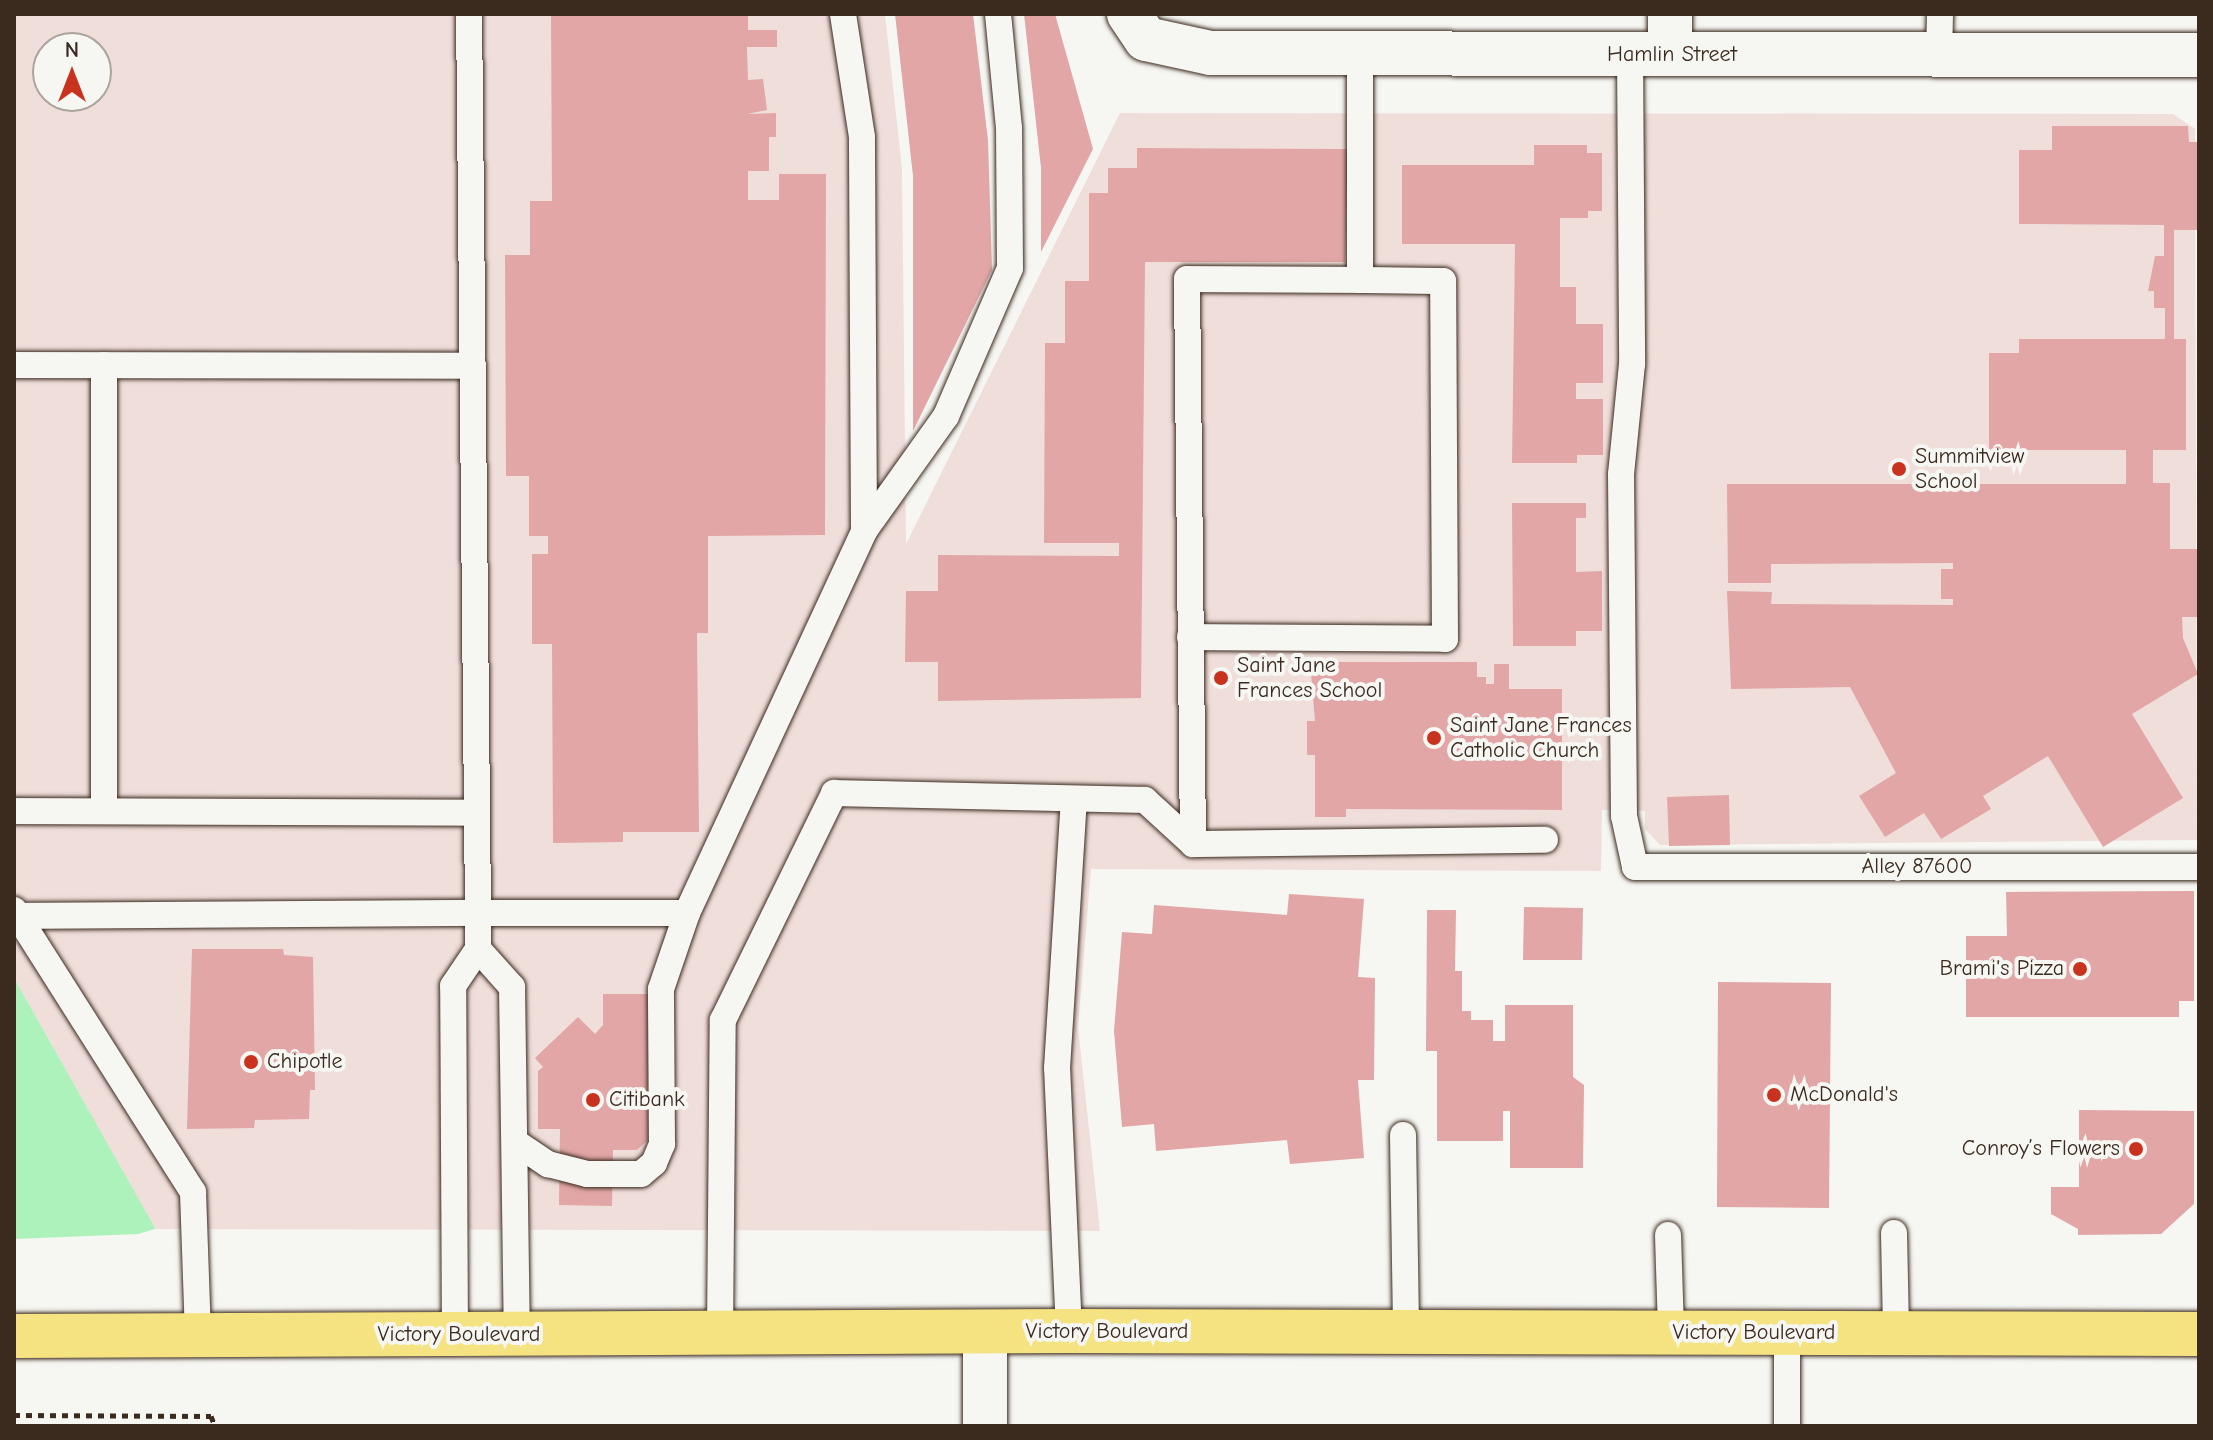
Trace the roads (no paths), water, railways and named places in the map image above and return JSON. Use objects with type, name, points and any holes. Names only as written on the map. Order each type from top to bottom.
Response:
[{"type":"main road","name":"Victory Boulevard","points":[[14,1336],[1069,1331],[2199,1334]]},
{"type":"street","name":"Hamlin Street","points":[[1138,26],[1211,53],[1360,54],[1657,41],[1940,35],[2199,55]]},
{"type":"street","points":[[985,1333],[985,1426]]},
{"type":"lane","points":[[455,1335],[453,986],[478,949],[469,14]]},
{"type":"lane","points":[[843,14],[862,137],[864,531]]},
{"type":"lane","points":[[515,1142],[548,1164],[587,1174],[641,1174],[654,1163],[662,1144],[661,989],[687,913],[864,531],[946,416],[1010,268],[1009,128],[998,14]]},
{"type":"lane","name":"Alley 87600","points":[[1657,41],[1621,489],[1624,816],[1635,867],[2199,867]]},
{"type":"lane","points":[[1360,54],[1360,280]]},
{"type":"lane","points":[[1190,637],[1445,639],[1443,281],[1187,279],[1190,637],[1193,844]]},
{"type":"lane","points":[[14,365],[473,366]]},
{"type":"lane","points":[[104,365],[104,811]]},
{"type":"lane","points":[[720,1333],[723,1020],[834,793],[1145,800],[1193,844],[1545,840]]},
{"type":"lane","points":[[1069,1331],[1057,1068],[1074,800]]},
{"type":"lane","points":[[14,811],[477,813]]},
{"type":"lane","points":[[16,913],[687,913]]},
{"type":"lane","points":[[16,913],[193,1192],[198,1336]]},
{"type":"lane","points":[[478,949],[512,987],[517,1335]]},
{"type":"lane","points":[[1403,1135],[1406,1333]]},
{"type":"lane","points":[[1894,1233],[1896,1332]]},
{"type":"lane","points":[[1668,1235],[1671,1333]]},
{"type":"lane","points":[[1787,1333],[1787,1426]]},
{"type":"place","name":"Summitview School","points":[[1899,469]]},
{"type":"place","name":"Saint Jane Frances School","points":[[1221,678]]},
{"type":"place","name":"Saint Jane Frances Catholic Church","points":[[1434,738]]},
{"type":"place","name":"Brami's Pizza","points":[[2080,969]]},
{"type":"place","name":"Chipotle","points":[[251,1062]]},
{"type":"place","name":"McDonald's","points":[[1774,1095]]},
{"type":"place","name":"Citibank","points":[[593,1100]]},
{"type":"place","name":"Conroy’s Flowers","points":[[2136,1149]]}]
